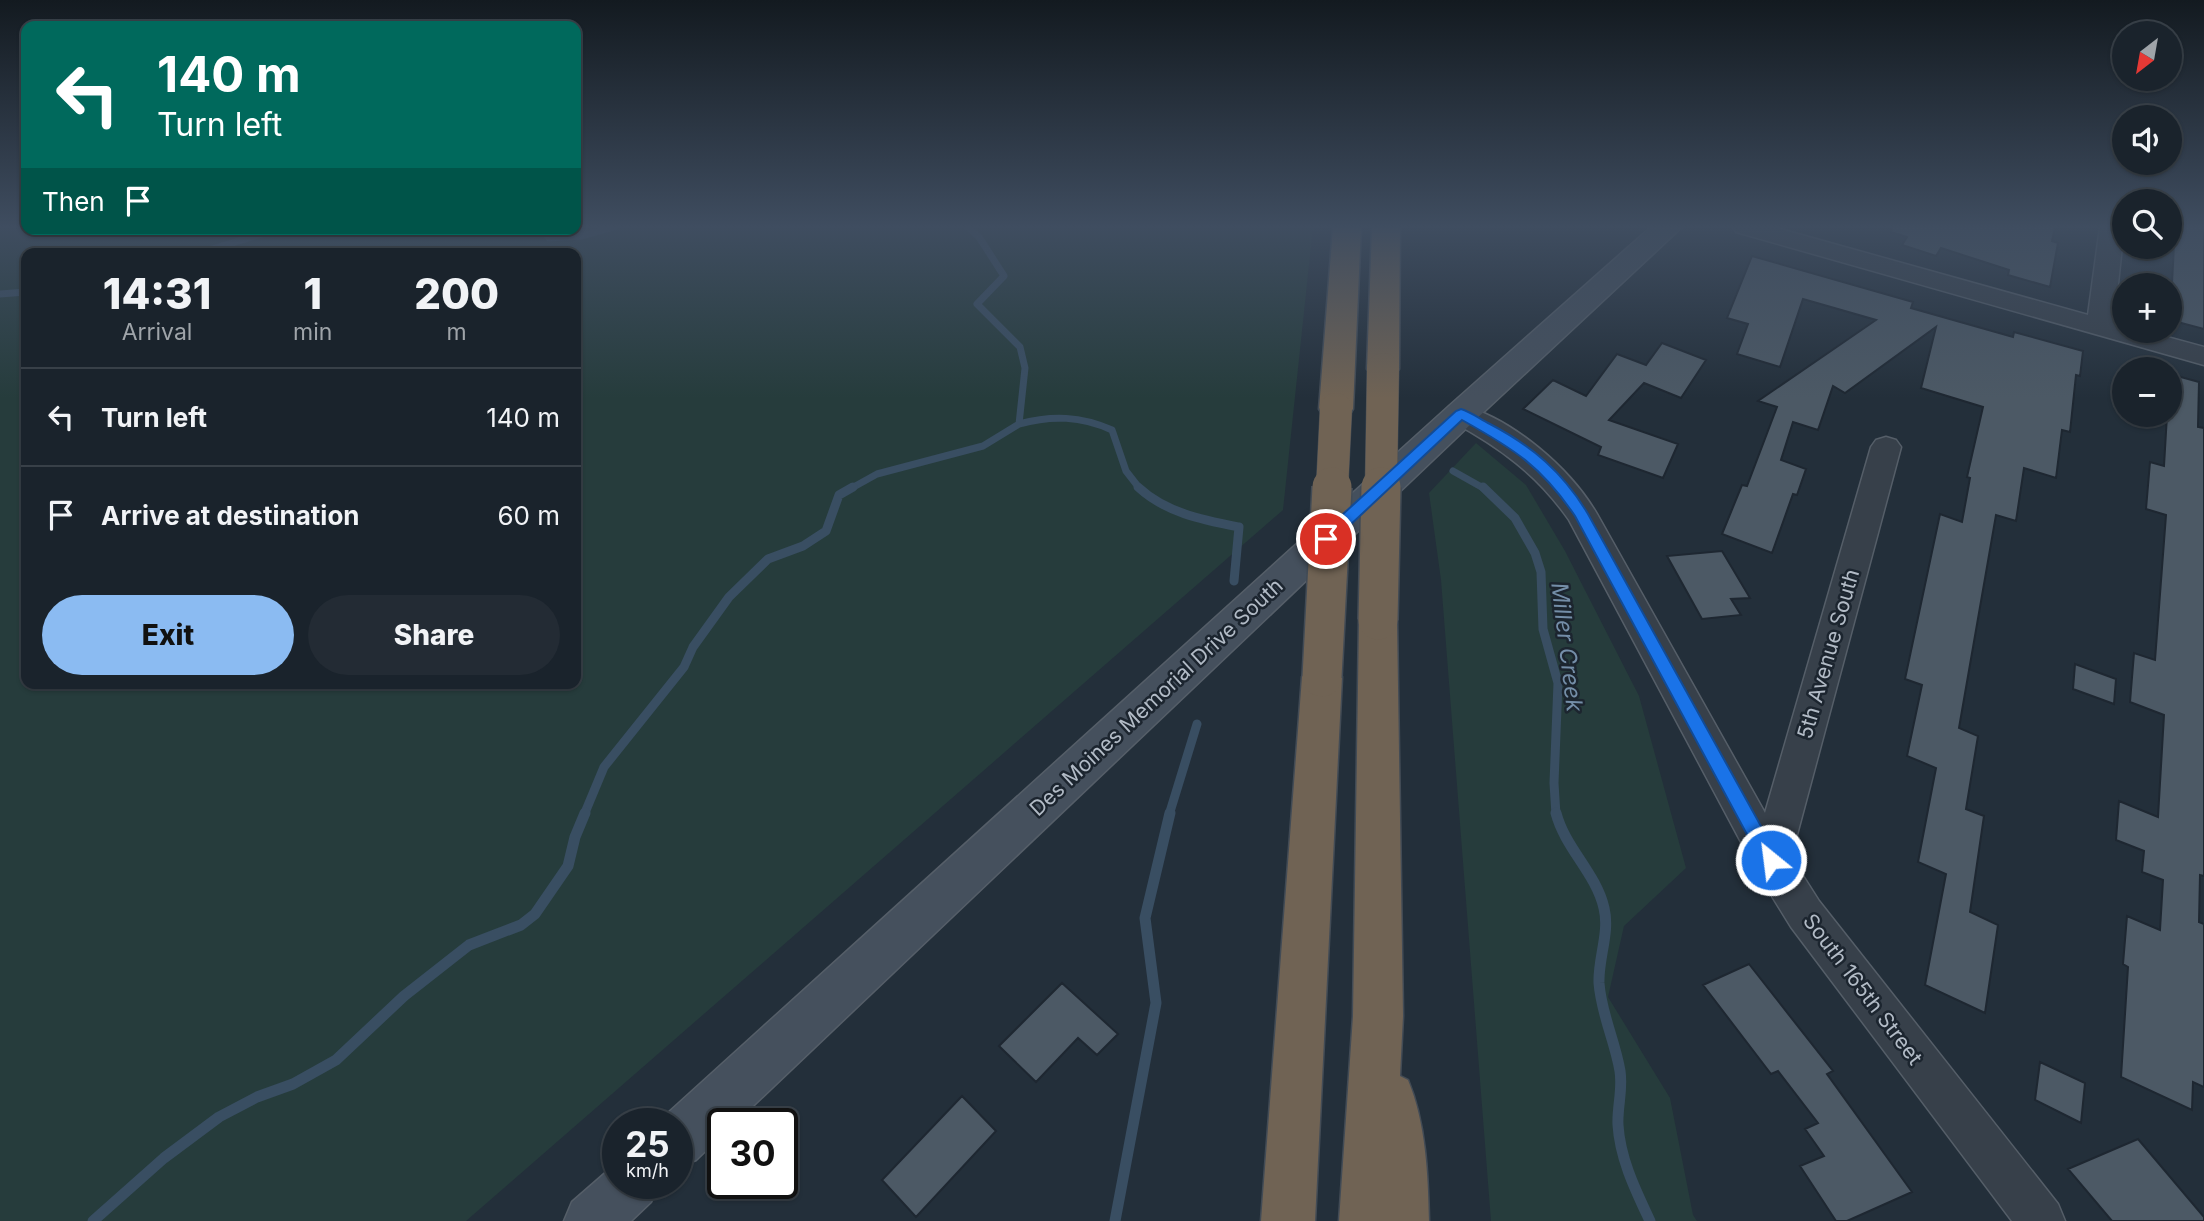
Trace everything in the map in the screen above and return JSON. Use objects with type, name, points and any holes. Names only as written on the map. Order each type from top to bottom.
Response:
[{"type":"highway","points":[[1288,1221],[1344,284]]},
{"type":"highway","points":[[1366,1221],[1377,1016],[1378,620],[1385,284]]},
{"type":"highway","points":[[1377,1016],[1401,1177],[1402,1221]]},
{"type":"main road","name":"Des Moines Memorial Drive South","points":[[693,1126],[1461,414],[1605,284]]},
{"type":"main road","points":[[591,1221],[615,1199]]},
{"type":"street","points":[[1947,284],[2204,356]]},
{"type":"street","points":[[2100,327],[2105,284]]},
{"type":"street","name":"South 165th Street","points":[[1461,414],[1512,441],[1542,464],[1561,485],[1587,526],[1771,860],[1805,914],[2041,1221]]},
{"type":"street","name":"5th Avenue South","points":[[1771,860],[1886,447]]},
{"type":"green space","points":[[0,284],[21,284],[21,689],[581,689],[581,284],[1307,284],[1283,510],[466,1221],[0,1221]]},
{"type":"green space","points":[[1476,443],[1526,485],[1565,551],[1639,696],[1686,868],[1624,926],[1608,997],[1670,1098],[1693,1215],[1697,1221],[1491,1221],[1441,580],[1429,493]]},
{"type":"building","points":[[1741,284],[1850,284],[1913,302],[1911,308],[2013,337],[2014,332],[2083,351],[2080,376],[2076,375],[2070,432],[2062,430],[2056,478],[2024,468],[2016,521],[1996,515],[1959,728],[1978,736],[1966,809],[1984,816],[1970,912],[1998,925],[1985,1013],[1925,985],[1946,874],[1918,862],[1936,768],[1907,756],[1922,685],[1905,679],[1940,514],[1962,522],[1970,478],[1967,477],[1983,407],[1921,388],[1936,327],[1845,393],[1833,386],[1818,430],[1793,422],[1781,460],[1806,469],[1797,495],[1793,494],[1772,553],[1722,534],[1742,485],[1747,486],[1777,407],[1758,401],[1876,320],[1803,299],[1780,367],[1737,354],[1748,324],[1727,318]]},
{"type":"building","points":[[2182,284],[2204,284],[2204,329],[2182,323]]},
{"type":"building","points":[[1662,343],[1706,360],[1681,398],[1644,383],[1609,420],[1678,444],[1663,478],[1598,455],[1601,447],[1523,409],[1553,380],[1586,396],[1617,354],[1646,365]]},
{"type":"building","points":[[2182,377],[2199,382],[2198,427],[2204,428],[2204,876],[2200,875],[2199,922],[2204,924],[2204,1087],[2193,1082],[2192,1110],[2121,1077],[2128,967],[2123,964],[2127,916],[2160,930],[2163,880],[2142,872],[2144,851],[2116,840],[2119,801],[2158,817],[2164,715],[2130,702],[2134,653],[2155,660],[2166,515],[2146,509],[2150,462],[2164,466],[2166,427],[2182,427]]},
{"type":"building","points":[[1722,551],[1750,598],[1731,599],[1741,615],[1702,619],[1667,556]]},
{"type":"building","points":[[2075,664],[2116,679],[2114,704],[2073,689]]},
{"type":"building","points":[[1749,964],[1833,1071],[1827,1074],[1912,1192],[1847,1221],[1836,1221],[1800,1166],[1824,1156],[1805,1129],[1818,1123],[1778,1071],[1771,1074],[1703,985]]},
{"type":"building","points":[[1062,983],[1118,1034],[1097,1055],[1078,1038],[1036,1082],[999,1046]]},
{"type":"building","points":[[2040,1062],[2085,1083],[2081,1123],[2035,1100]]},
{"type":"building","points":[[962,1096],[996,1131],[916,1217],[882,1180]]},
{"type":"building","points":[[2138,1139],[2204,1217],[2204,1221],[2112,1221],[2068,1169]]},
{"type":"waterway","name":"Miller Creek","points":[[996,284],[977,304],[1020,347],[1025,368],[1019,424]]},
{"type":"waterway","name":"Miller Creek","points":[[0,294],[21,292]]},
{"type":"waterway","name":"Miller Creek","points":[[1019,424],[1066,418],[1112,430],[1126,471],[1139,488]]},
{"type":"waterway","points":[[850,489],[877,474],[983,446],[1019,424]]},
{"type":"waterway","name":"Miller Creek","points":[[1453,471],[1485,489]]},
{"type":"waterway","points":[[584,815],[604,767],[684,667],[693,647],[729,597],[768,559],[803,546],[826,531],[839,495],[853,487]]},
{"type":"waterway","name":"Miller Creek","points":[[1483,487],[1515,518],[1535,553],[1541,572],[1543,629],[1558,683],[1554,783],[1556,815]]},
{"type":"waterway","name":"Miller Creek","points":[[1139,488],[1173,509],[1239,527],[1234,581]]},
{"type":"waterway","points":[[1169,815],[1197,724]]},
{"type":"waterway","points":[[93,1221],[164,1158],[219,1117],[257,1097],[293,1084],[336,1060],[404,996],[469,945],[521,925],[535,914],[568,866],[575,837],[585,813]]},
{"type":"waterway","points":[[1115,1221],[1156,1003],[1145,918],[1170,813]]},
{"type":"waterway","name":"Miller Creek","points":[[1556,813],[1566,838],[1594,883],[1604,908],[1606,927],[1599,983],[1602,1005],[1620,1071],[1619,1138],[1630,1175],[1650,1221]]},
{"type":"route","points":[[1326,539],[1461,414],[1512,441],[1542,464],[1581,514],[1771,860]]}]
